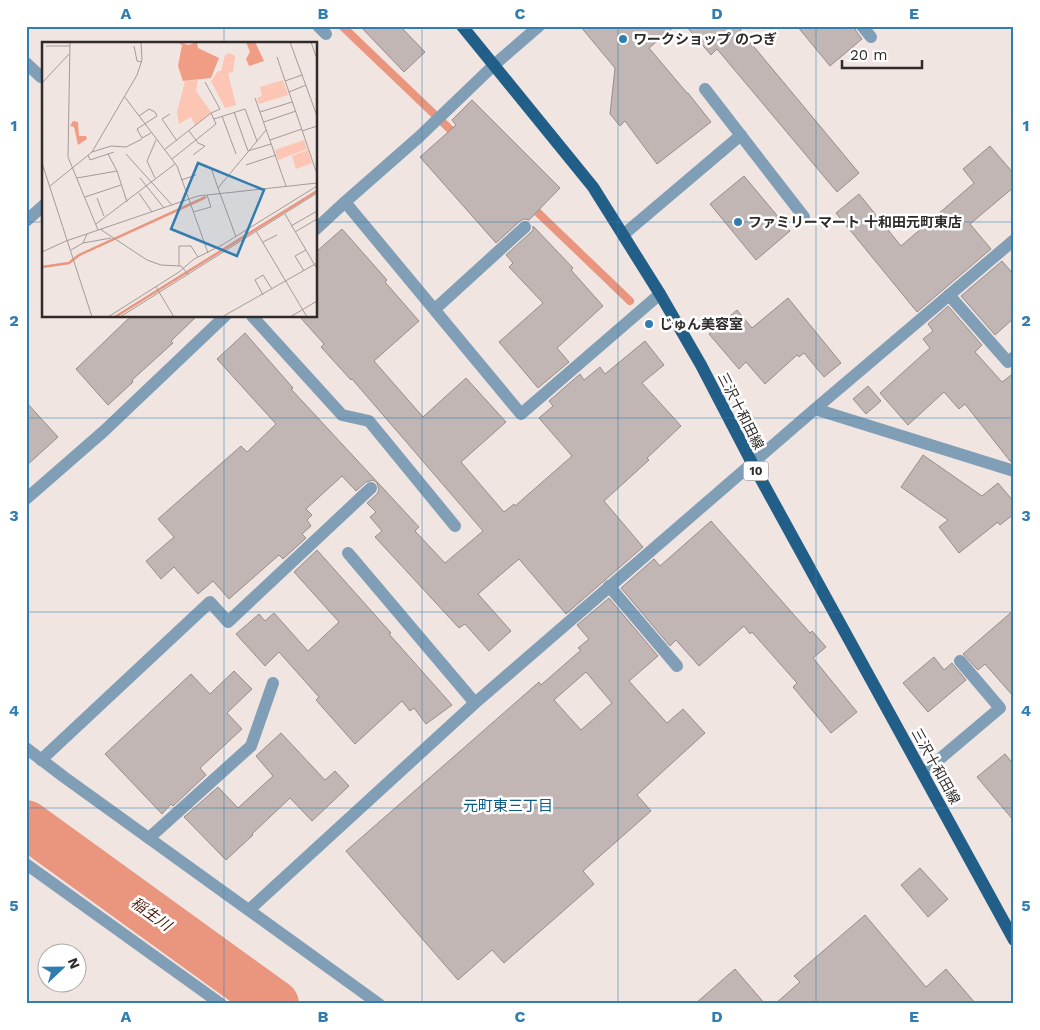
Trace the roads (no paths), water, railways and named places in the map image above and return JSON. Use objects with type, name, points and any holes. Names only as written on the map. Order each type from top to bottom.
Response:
[{"type":"main road","name":"三沢十和田線","points":[[462,26],[593,187],[660,294],[701,365],[752,464],[1014,940]]},
{"type":"street","points":[[318,228],[419,137],[494,65],[539,26]]},
{"type":"street","points":[[862,26],[871,37]]},
{"type":"street","points":[[26,63],[41,77]]},
{"type":"street","points":[[705,89],[804,217]]},
{"type":"street","points":[[623,235],[741,135]]},
{"type":"street","points":[[345,202],[522,414],[660,294]]},
{"type":"street","points":[[26,221],[42,207]]},
{"type":"street","points":[[435,308],[525,227]]},
{"type":"street","points":[[250,910],[475,703],[1014,240]]},
{"type":"street","points":[[950,295],[1008,362],[1014,357]]},
{"type":"street","points":[[26,498],[104,431],[223,318]]},
{"type":"street","points":[[254,318],[342,415],[369,421],[455,526]]},
{"type":"street","points":[[815,409],[1014,471]]},
{"type":"street","points":[[42,760],[210,602],[228,622],[371,488]]},
{"type":"street","points":[[348,553],[475,703]]},
{"type":"street","points":[[609,586],[676,666]]},
{"type":"street","points":[[923,773],[1000,708],[960,661]]},
{"type":"street","points":[[149,838],[251,746],[273,683]]},
{"type":"street","points":[[26,748],[380,1004]]},
{"type":"street","points":[[26,864],[221,1004]]},
{"type":"waterway","points":[[342,26],[456,135]]},
{"type":"waterway","points":[[530,205],[630,301]]},
{"type":"waterway","name":"稲生川","points":[[26,824],[275,1004]]},
{"type":"place","name":"ワークショップ のつぎ","points":[[623,39]]},
{"type":"place","name":"ファミリーマート 十和田元町東店","points":[[738,222]]},
{"type":"place","name":"じゅん美容室","points":[[649,324]]},
{"type":"district","name":"元町東三丁目","points":[[508,806]]}]
